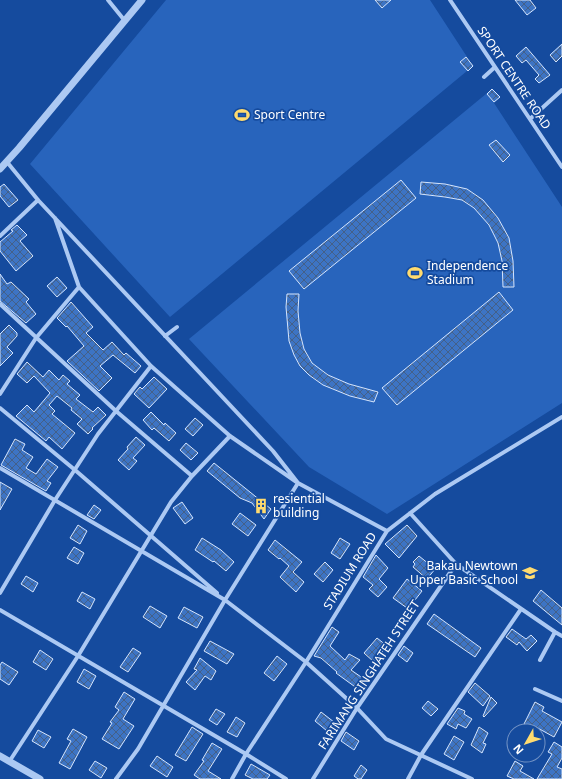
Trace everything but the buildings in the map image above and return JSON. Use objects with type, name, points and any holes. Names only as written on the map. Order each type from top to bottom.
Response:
[{"type":"street","points":[[108,0],[125,21]]},
{"type":"street","points":[[0,169],[142,0]]},
{"type":"street","name":"SPORT CENTRE ROAD","points":[[450,0],[562,167]]},
{"type":"street","points":[[484,77],[495,67]]},
{"type":"street","points":[[530,119],[562,90]]},
{"type":"street","points":[[7,162],[38,200],[273,451],[298,483]]},
{"type":"street","points":[[0,236],[38,200]]},
{"type":"street","points":[[55,218],[78,287],[151,366],[230,436],[298,483],[387,531]]},
{"type":"street","points":[[0,394],[36,338],[78,287]]},
{"type":"street","points":[[0,304],[116,411],[192,476]]},
{"type":"street","points":[[165,336],[176,327]]},
{"type":"street","points":[[0,593],[55,500],[98,434],[151,366]]},
{"type":"street","points":[[0,408],[75,470],[225,600],[306,662],[357,708],[386,739],[472,779]]},
{"type":"street","name":"STADIUM ROAD","points":[[232,779],[246,754],[306,662],[387,531],[435,494],[562,417]]},
{"type":"street","points":[[9,762],[78,656],[171,502],[192,476],[230,436]]},
{"type":"street","points":[[0,468],[225,600]]},
{"type":"street","points":[[116,779],[138,749],[225,600],[298,483]]},
{"type":"street","points":[[410,513],[456,564],[562,636]]},
{"type":"street","name":"FARIMANG SINGHATEH STREET","points":[[313,779],[357,708],[456,564]]},
{"type":"street","points":[[408,779],[421,755],[521,609]]},
{"type":"street","points":[[0,610],[286,779]]},
{"type":"street","points":[[540,660],[554,632]]},
{"type":"street","points":[[535,689],[562,701]]},
{"type":"street","points":[[0,756],[40,779]]},
{"type":"shaded area","name":"Sport Centre","points":[[166,0],[430,0],[473,66],[170,317],[30,164]]},
{"type":"shaded area","name":"Independence Stadium","points":[[492,89],[500,97],[494,103],[562,207],[562,403],[387,514],[309,467],[189,339]]},
{"type":"place","name":"Sport Centre","points":[[242,115]]},
{"type":"place","name":"Independence Stadium","points":[[415,273]]},
{"type":"place","name":"resiential building","points":[[261,506]]},
{"type":"place","name":"Bakau Newtown Upper Basic School","points":[[530,573]]}]
